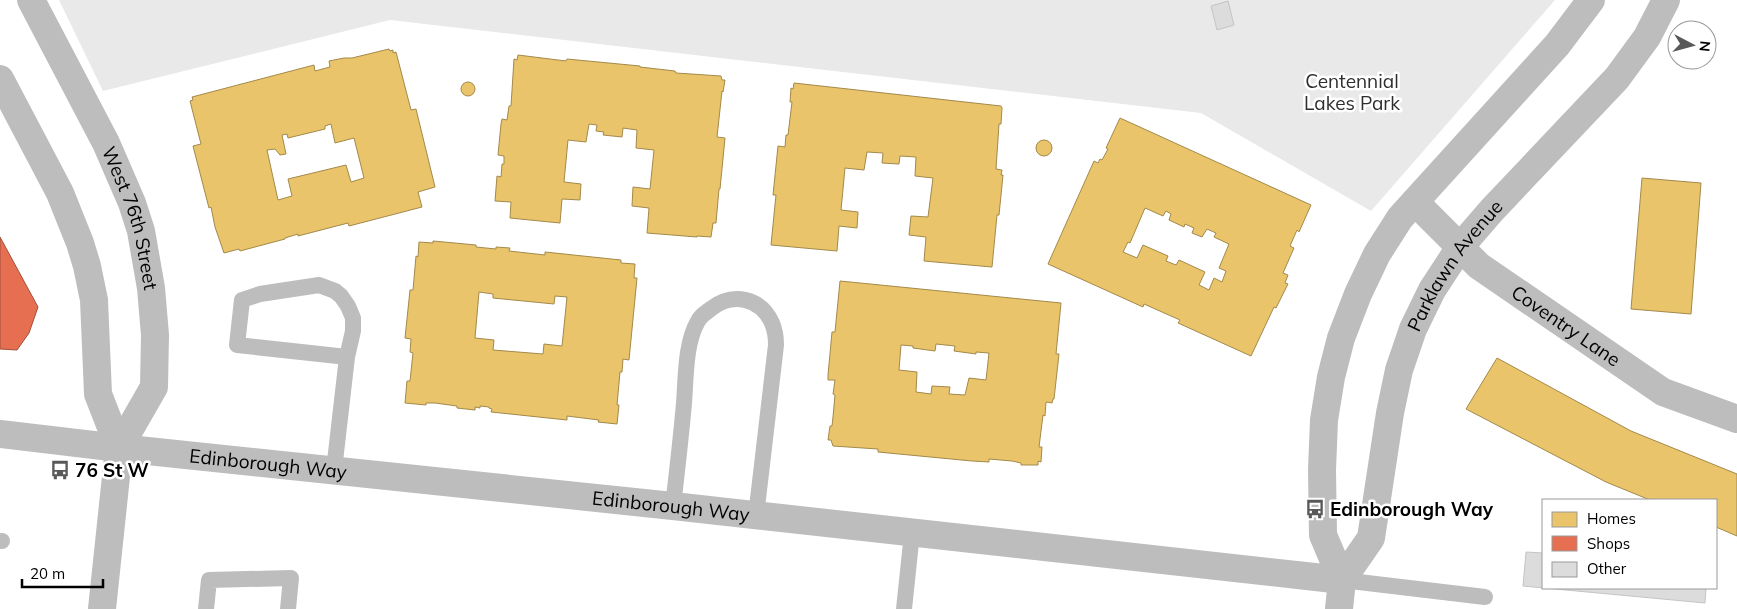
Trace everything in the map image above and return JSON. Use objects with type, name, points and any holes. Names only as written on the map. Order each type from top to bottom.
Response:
[{"type":"street","name":"West 76th Street","points":[[31,0],[106,143],[132,203],[148,263],[155,335],[154,388],[119,448],[102,609]]},
{"type":"street","name":"Parklawn Avenue","points":[[1342,580],[1323,535],[1322,470],[1324,420],[1331,377],[1341,338],[1362,286],[1377,254],[1400,218],[1557,44],[1591,0]]},
{"type":"street","name":"Parklawn Avenue","points":[[1339,609],[1342,580],[1371,538],[1392,404],[1400,370],[1413,329],[1432,290],[1460,247],[1492,210],[1617,78],[1647,37],[1666,0]]},
{"type":"street","name":"West 76th Street","points":[[0,79],[60,193],[80,243],[94,300],[98,394],[119,448]]},
{"type":"street","name":"Coventry Lane","points":[[1415,202],[1479,266],[1663,392],[1737,420]]},
{"type":"street","name":"Edinborough Way","points":[[0,434],[1342,580]]},
{"type":"lane","points":[[334,470],[347,356],[353,331],[353,318],[348,306],[341,296],[327,287],[319,285],[260,294],[242,300],[237,345],[347,356]]},
{"type":"lane","points":[[673,506],[689,347],[698,321],[719,303],[730,299],[742,299],[750,300],[766,312],[773,324],[776,345],[756,516]]},
{"type":"lane","points":[[904,609],[912,533]]},
{"type":"lane","points":[[206,609],[209,580],[291,578],[288,609]]},
{"type":"lane","points":[[1342,580],[1485,598]]},
{"type":"green space","name":"Centennial Lakes Park","points":[[59,0],[1555,0],[1371,211],[1201,113],[390,20],[103,91]]},
{"type":"building: Homes","points":[[389,49],[390,51],[393,50],[393,53],[396,52],[411,110],[416,109],[435,187],[418,192],[422,207],[349,226],[348,223],[298,236],[298,234],[240,251],[239,249],[224,253],[215,227],[211,207],[209,208],[193,146],[201,144],[190,101],[193,100],[192,97],[314,65],[315,71],[330,67],[329,61],[352,58]],"holes":[[[331,124],[335,143],[354,138],[364,178],[351,182],[346,165],[288,179],[292,196],[278,200],[267,150],[275,149],[280,155],[286,154],[282,135],[287,134],[288,138],[325,129],[325,126]]]},
{"type":"building: Homes","points":[[518,55],[566,61],[567,59],[640,66],[675,71],[676,73],[721,76],[722,80],[725,80],[717,137],[725,138],[716,223],[713,223],[711,237],[647,233],[649,208],[632,206],[633,187],[650,189],[654,150],[636,148],[637,130],[623,128],[622,137],[603,135],[604,132],[596,131],[597,125],[589,124],[586,142],[568,140],[564,182],[581,184],[580,200],[562,199],[560,223],[510,218],[511,202],[495,201],[497,176],[501,177],[502,164],[504,164],[504,156],[498,155],[501,124],[502,119],[507,120],[509,106],[511,106],[514,59],[517,60]]},
{"type":"building: Homes","points":[[465,82],[471,82],[475,89],[471,96],[465,96],[461,92],[461,86]]},
{"type":"building: Homes","points":[[794,83],[1001,106],[996,169],[1002,170],[1001,175],[1003,175],[992,267],[924,261],[926,237],[909,235],[911,216],[928,217],[933,178],[915,176],[916,157],[900,156],[899,164],[882,163],[883,153],[867,152],[864,170],[845,168],[841,210],[858,212],[857,228],[839,226],[837,251],[771,245],[776,195],[773,195],[778,146],[785,147],[792,102],[790,102],[791,88],[793,89]]},
{"type":"building: Homes","points":[[1120,118],[1311,205],[1299,232],[1297,230],[1290,246],[1294,248],[1283,273],[1288,275],[1285,283],[1288,284],[1276,308],[1274,307],[1251,356],[1178,323],[1180,320],[1144,304],[1143,307],[1048,264],[1094,161],[1098,163],[1100,159],[1102,160],[1108,149],[1106,148]],"holes":[[[1145,208],[1163,216],[1166,211],[1171,214],[1169,220],[1184,227],[1185,224],[1194,228],[1192,233],[1202,237],[1207,229],[1216,233],[1214,237],[1229,244],[1219,268],[1226,271],[1222,282],[1214,278],[1209,290],[1199,285],[1205,272],[1179,260],[1176,265],[1166,261],[1168,256],[1143,245],[1137,258],[1123,252],[1128,242],[1130,243]]]},
{"type":"building: Homes","points":[[1044,140],[1052,148],[1044,156],[1036,148]]},
{"type":"building: Homes","points":[[1642,178],[1701,183],[1691,314],[1631,309]]},
{"type":"building: Homes","points":[[433,241],[496,249],[496,247],[510,248],[509,251],[545,255],[545,252],[621,260],[621,263],[635,264],[634,278],[637,278],[629,360],[623,359],[622,372],[620,372],[617,424],[567,416],[567,420],[491,412],[492,409],[489,407],[480,406],[480,408],[475,407],[475,410],[435,403],[426,403],[426,405],[405,403],[407,381],[410,381],[413,353],[410,352],[411,339],[405,338],[410,290],[413,290],[419,242],[433,243]],"holes":[[[479,292],[493,294],[493,298],[554,304],[555,296],[567,297],[562,346],[544,344],[543,354],[493,350],[494,340],[475,338]]]},
{"type":"building: Homes","points":[[840,281],[1061,303],[1056,354],[1059,354],[1054,399],[1052,403],[1046,402],[1045,416],[1043,415],[1039,447],[1042,447],[1041,462],[1038,461],[1038,465],[1021,465],[1021,463],[1012,461],[989,459],[989,462],[972,461],[878,452],[878,449],[833,446],[831,440],[828,440],[830,426],[832,426],[835,380],[828,380],[828,375],[832,332],[835,332]],"holes":[[[936,344],[955,346],[954,351],[976,354],[976,352],[989,353],[986,380],[969,378],[965,395],[949,394],[950,387],[932,386],[931,394],[916,392],[917,372],[899,370],[901,345],[935,351]]]},
{"type":"building: Homes","points":[[1497,358],[1631,431],[1737,474],[1737,536],[1717,527],[1717,499],[1648,499],[1606,482],[1466,409]]},
{"type":"building: Shops","points":[[0,237],[38,307],[29,333],[17,350],[0,349]]},
{"type":"building: Other","points":[[1228,1],[1234,25],[1217,30],[1211,6]]},
{"type":"building: Other","points":[[1526,552],[1542,553],[1542,588],[1523,586]]},
{"type":"building: Other","points":[[1555,589],[1706,589],[1705,603]]},
{"type":"place","name":"76 St W","points":[[60,470]]},
{"type":"place","name":"Edinborough Way","points":[[1315,509]]}]
